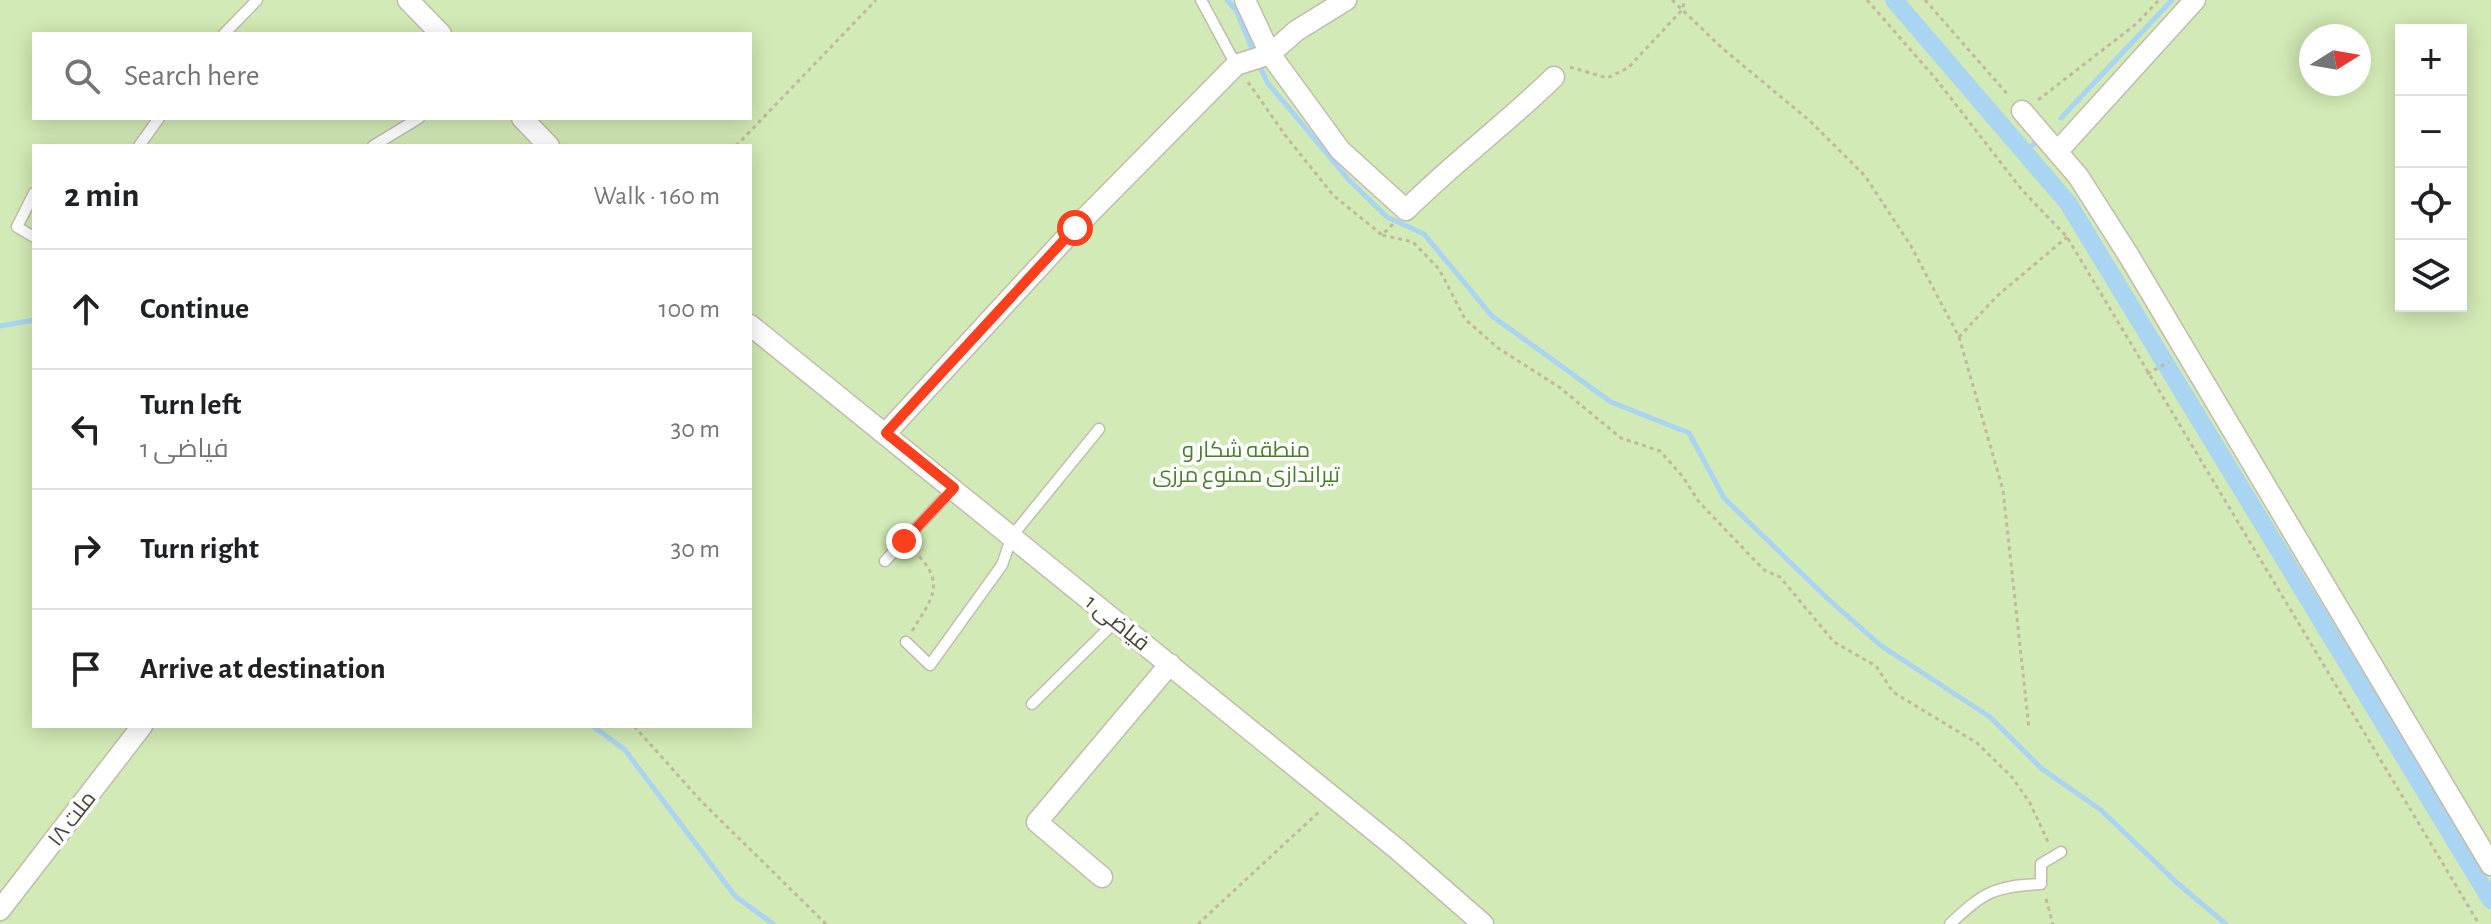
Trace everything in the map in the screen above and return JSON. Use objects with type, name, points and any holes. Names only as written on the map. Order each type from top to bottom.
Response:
[{"type":"street","points":[[408,0],[439,32]]},
{"type":"street","points":[[1245,0],[1254,59],[1340,150],[1406,210],[1448,168],[1513,117],[1554,77]]},
{"type":"street","points":[[886,433],[1075,228],[1254,59],[1346,0]]},
{"type":"street","points":[[2057,152],[2195,0]]},
{"type":"street","points":[[2022,111],[2078,176],[2129,256],[2491,865]]},
{"type":"street","points":[[524,120],[547,144]]},
{"type":"street","name":"فیاضی 1","points":[[752,327],[1334,798],[1483,924]]},
{"type":"street","points":[[1102,877],[1037,822],[1170,664]]},
{"type":"street","name":"ملت ۱۸","points":[[0,910],[140,728]]},
{"type":"lane","points":[[1201,0],[1254,59]]},
{"type":"lane","points":[[226,32],[252,2]]},
{"type":"lane","points":[[140,144],[158,120]]},
{"type":"lane","points":[[376,144],[416,120]]},
{"type":"lane","points":[[32,197],[17,227],[32,236]]},
{"type":"lane","points":[[906,642],[930,665],[1002,565],[1012,536],[1099,429]]},
{"type":"lane","points":[[885,561],[954,488]]},
{"type":"lane","points":[[1032,704],[1116,621]]},
{"type":"lane","points":[[1950,924],[1979,897],[2007,885],[2041,884],[2041,864],[2058,854]]},
{"type":"path","points":[[738,144],[876,0]]},
{"type":"path","points":[[1672,0],[1722,48],[1810,121],[1865,176],[1911,246],[1959,337],[2003,490],[2029,728]]},
{"type":"path","points":[[1554,77],[1564,65],[1607,78],[1628,68],[1682,10],[1685,0]]},
{"type":"path","points":[[1867,0],[1936,79],[2022,190],[2067,237],[2479,924]]},
{"type":"path","points":[[1925,0],[2022,111],[2126,33],[2159,0]]},
{"type":"path","points":[[1254,59],[1285,135],[1333,195],[1382,235],[1413,242],[1439,269],[1465,319],[1498,348],[1559,387],[1621,438],[1660,451],[1683,477],[1699,502],[1764,570],[1780,577],[1834,642],[1876,666],[1893,692],[1977,743],[2011,776],[2058,854]]},
{"type":"path","points":[[1382,235],[1389,228]]},
{"type":"path","points":[[1959,337],[1997,296],[2067,237]]},
{"type":"path","points":[[2147,374],[2180,356]]},
{"type":"path","points":[[904,541],[931,568],[934,594],[906,642]]},
{"type":"path","points":[[636,728],[701,801],[826,924]]},
{"type":"path","points":[[1198,924],[1334,798]]},
{"type":"path","points":[[2041,884],[2053,924]]},
{"type":"green space","name":"منطقه شکار و تیراندازی ممنوع مرزی","points":[[0,0],[2491,0],[2491,924],[0,924]]},
{"type":"waterway","points":[[1227,0],[1236,10],[1254,53]]},
{"type":"waterway","points":[[1894,0],[2068,203],[2491,900]]},
{"type":"waterway","points":[[2061,118],[2172,0]]},
{"type":"waterway","points":[[1258,62],[1267,82],[1348,179],[1387,217],[1424,234],[1492,316],[1611,402],[1689,433],[1724,498],[1827,598],[1880,645],[1990,717],[2042,769],[2101,810],[2177,883],[2226,924]]},
{"type":"waterway","points":[[2026,151],[2037,141]]},
{"type":"waterway","points":[[0,326],[32,320]]},
{"type":"waterway","points":[[596,728],[625,750],[735,896],[773,924]]},
{"type":"route","points":[[904,541],[954,488],[886,433],[1075,228]]}]
